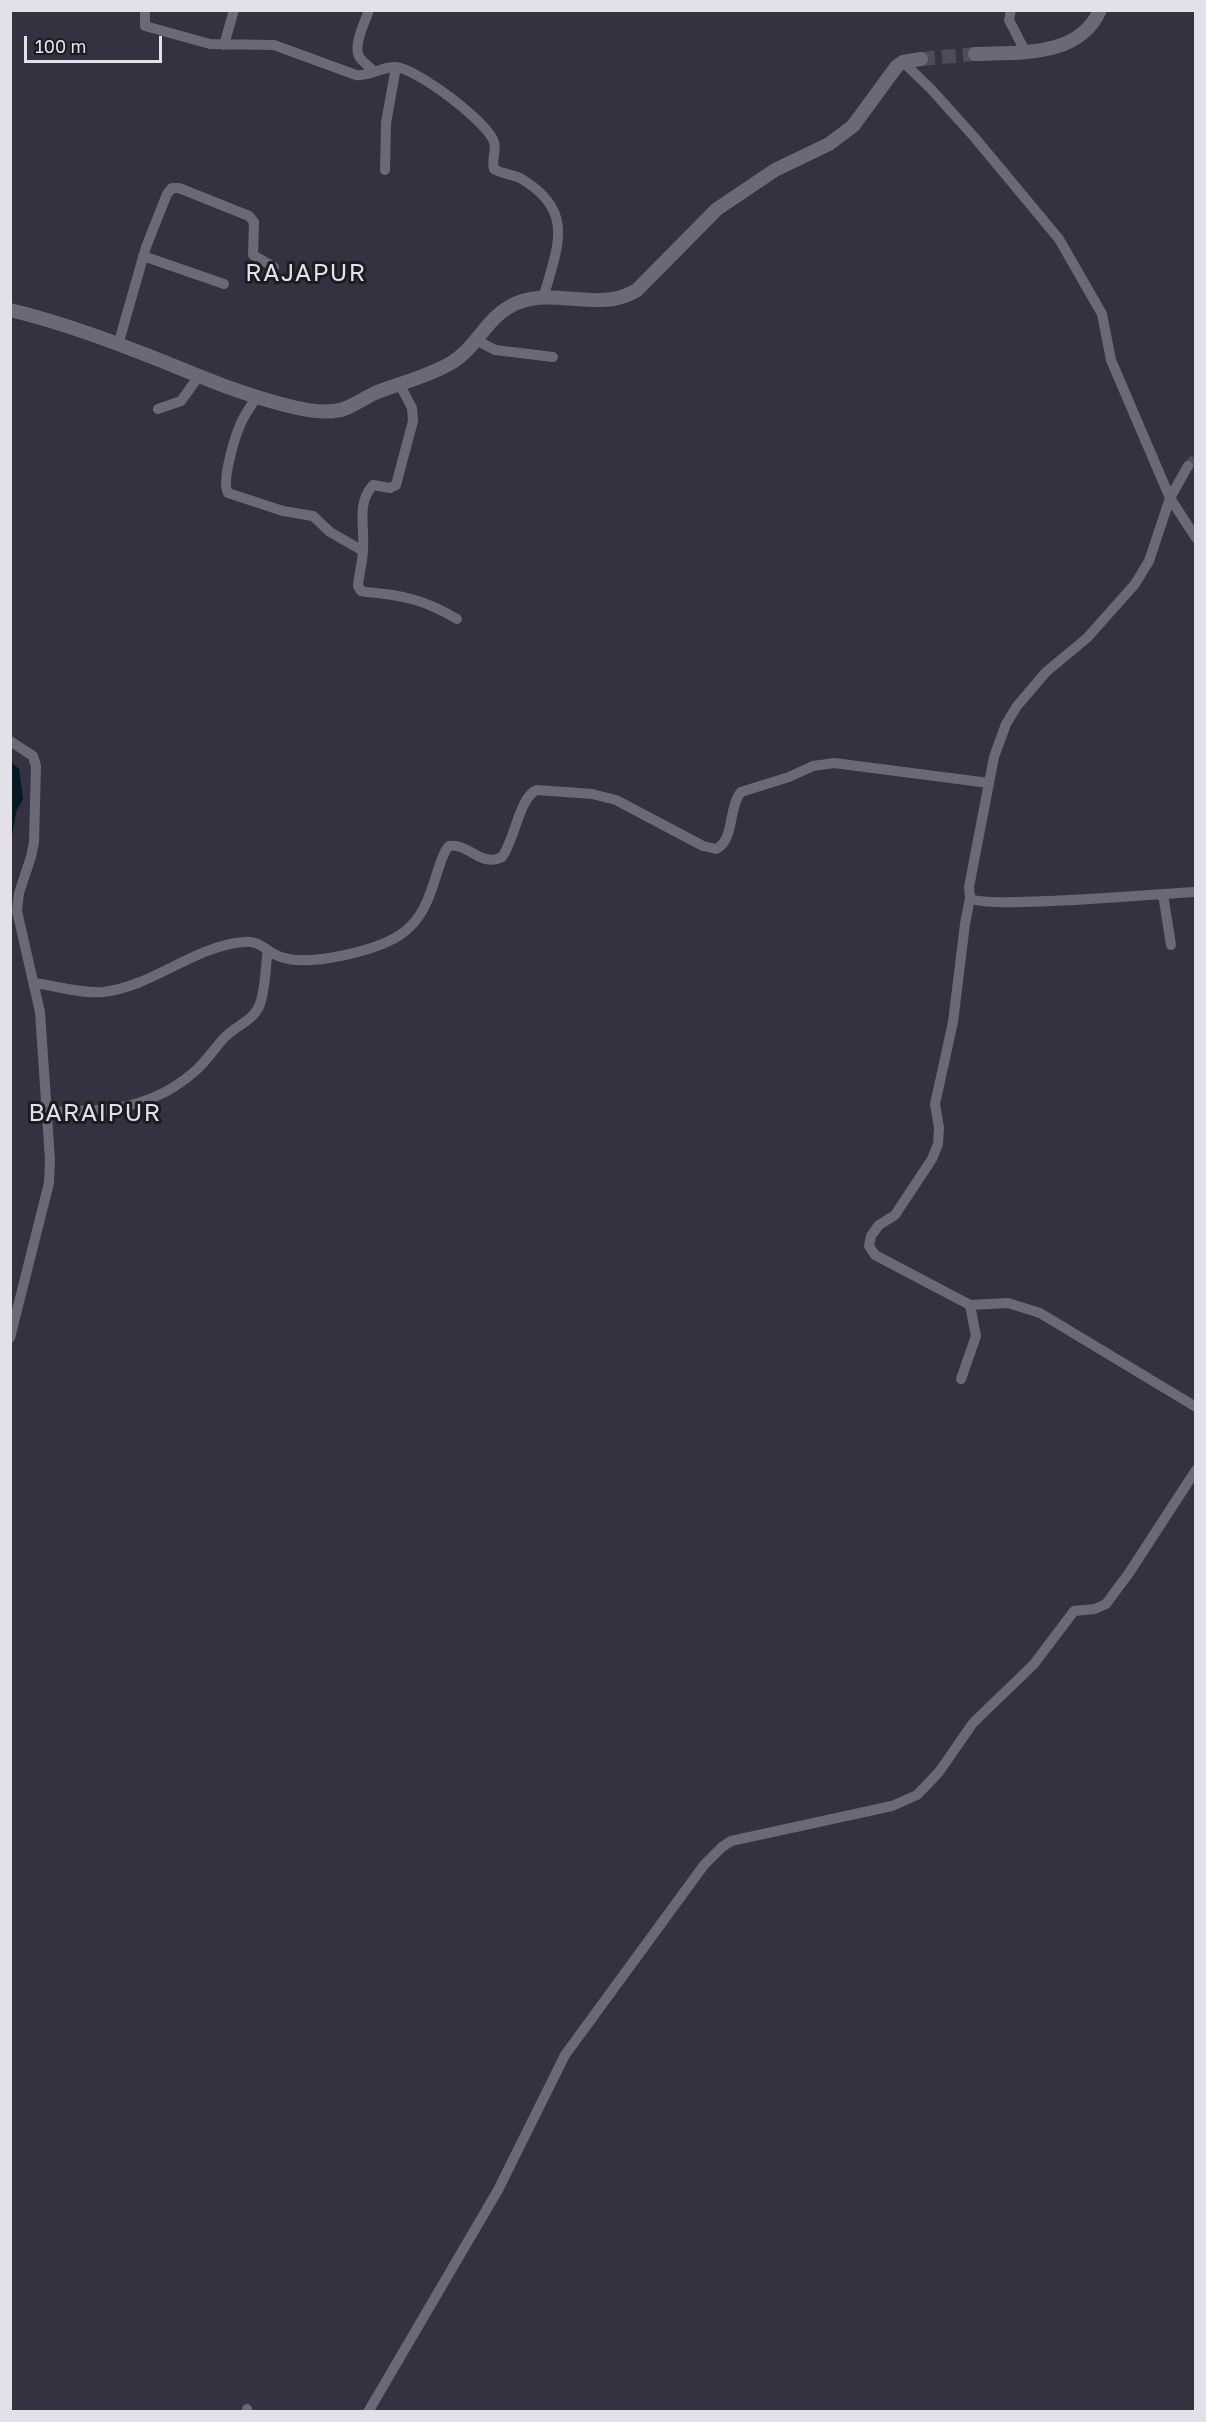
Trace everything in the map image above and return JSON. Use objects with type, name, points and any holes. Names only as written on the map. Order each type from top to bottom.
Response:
[{"type":"street","points":[[145,10],[144,23],[148,28],[201,43],[274,45],[356,75],[396,67],[431,82],[474,118],[494,141],[494,169],[521,179],[550,202],[554,208],[559,234],[543,299]]},
{"type":"street","points":[[224,45],[234,10]]},
{"type":"street","points":[[369,10],[358,53],[374,72]]},
{"type":"street","points":[[1011,10],[1009,20],[1025,51]]},
{"type":"street","points":[[975,54],[1025,51],[1067,44],[1089,28],[1100,10]]},
{"type":"street","points":[[10,310],[42,318],[118,345],[256,398],[298,408],[331,412],[341,410],[450,363],[464,354],[508,307],[521,301],[543,299],[608,301],[629,295],[637,290],[717,209],[774,170],[829,144],[853,126],[892,71],[903,62],[921,59]]},
{"type":"street","points":[[903,62],[942,101],[996,162],[1045,221],[1071,259],[1102,314],[1111,360],[1170,498],[1196,538]]},
{"type":"street","points":[[385,170],[386,123],[396,67]]},
{"type":"street","points":[[118,345],[143,256],[167,194],[176,188],[253,218],[253,255],[274,267]]},
{"type":"street","points":[[143,256],[224,284]]},
{"type":"street","points":[[476,340],[495,350],[553,357]]},
{"type":"street","points":[[158,409],[181,401],[199,376]]},
{"type":"street","points":[[400,385],[413,413],[411,432],[396,485],[390,488],[373,485],[368,493],[361,518],[363,551],[358,582],[361,591],[412,598],[457,619]]},
{"type":"street","points":[[256,398],[240,425],[226,479],[228,494],[283,511],[313,516],[330,532],[363,551]]},
{"type":"street","points":[[1188,466],[1170,498],[1149,561],[1135,584],[1087,638],[1046,672],[1017,706],[999,738],[964,924],[952,1022],[935,1104],[939,1128],[938,1144],[932,1159],[913,1190],[895,1215],[875,1229],[868,1243],[869,1249],[875,1255],[970,1305],[1008,1303],[1040,1313],[1196,1407]]},
{"type":"street","points":[[10,741],[33,756],[36,766],[32,857],[17,902],[40,1012],[48,1112],[49,1183],[10,1338]]},
{"type":"street","points":[[35,983],[101,992],[149,978],[227,944],[252,941],[284,958],[307,960],[372,948],[400,936],[412,926],[424,909],[446,849],[454,845],[487,861],[502,857],[513,838],[528,795],[537,789],[603,795],[703,846],[716,849],[727,836],[735,801],[741,792],[789,777],[823,763],[852,764],[989,783]]},
{"type":"street","points":[[970,893],[980,902],[1032,902],[1196,892]]},
{"type":"street","points":[[1163,894],[1171,945]]},
{"type":"street","points":[[48,1112],[109,1110],[132,1106],[194,1072],[225,1036],[254,1016],[262,996],[268,950]]},
{"type":"street","points":[[961,1379],[976,1336],[970,1305]]},
{"type":"street","points":[[368,2412],[498,2190],[565,2055],[704,1865],[731,1841],[873,1811],[906,1801],[917,1795],[939,1772],[973,1723],[1034,1664],[1074,1611],[1095,1609],[1106,1604],[1129,1573],[1196,1470]]},
{"type":"water","points":[[11,762],[19,769],[23,799],[16,812],[11,843]]},
{"type":"tunnel","points":[[921,59],[975,54]]},
{"type":"tunnel","points":[[1188,466],[1196,457]]},
{"type":"district","name":"RAJAPUR","points":[[306,273]]},
{"type":"district","name":"BARAIPUR","points":[[95,1113]]}]
